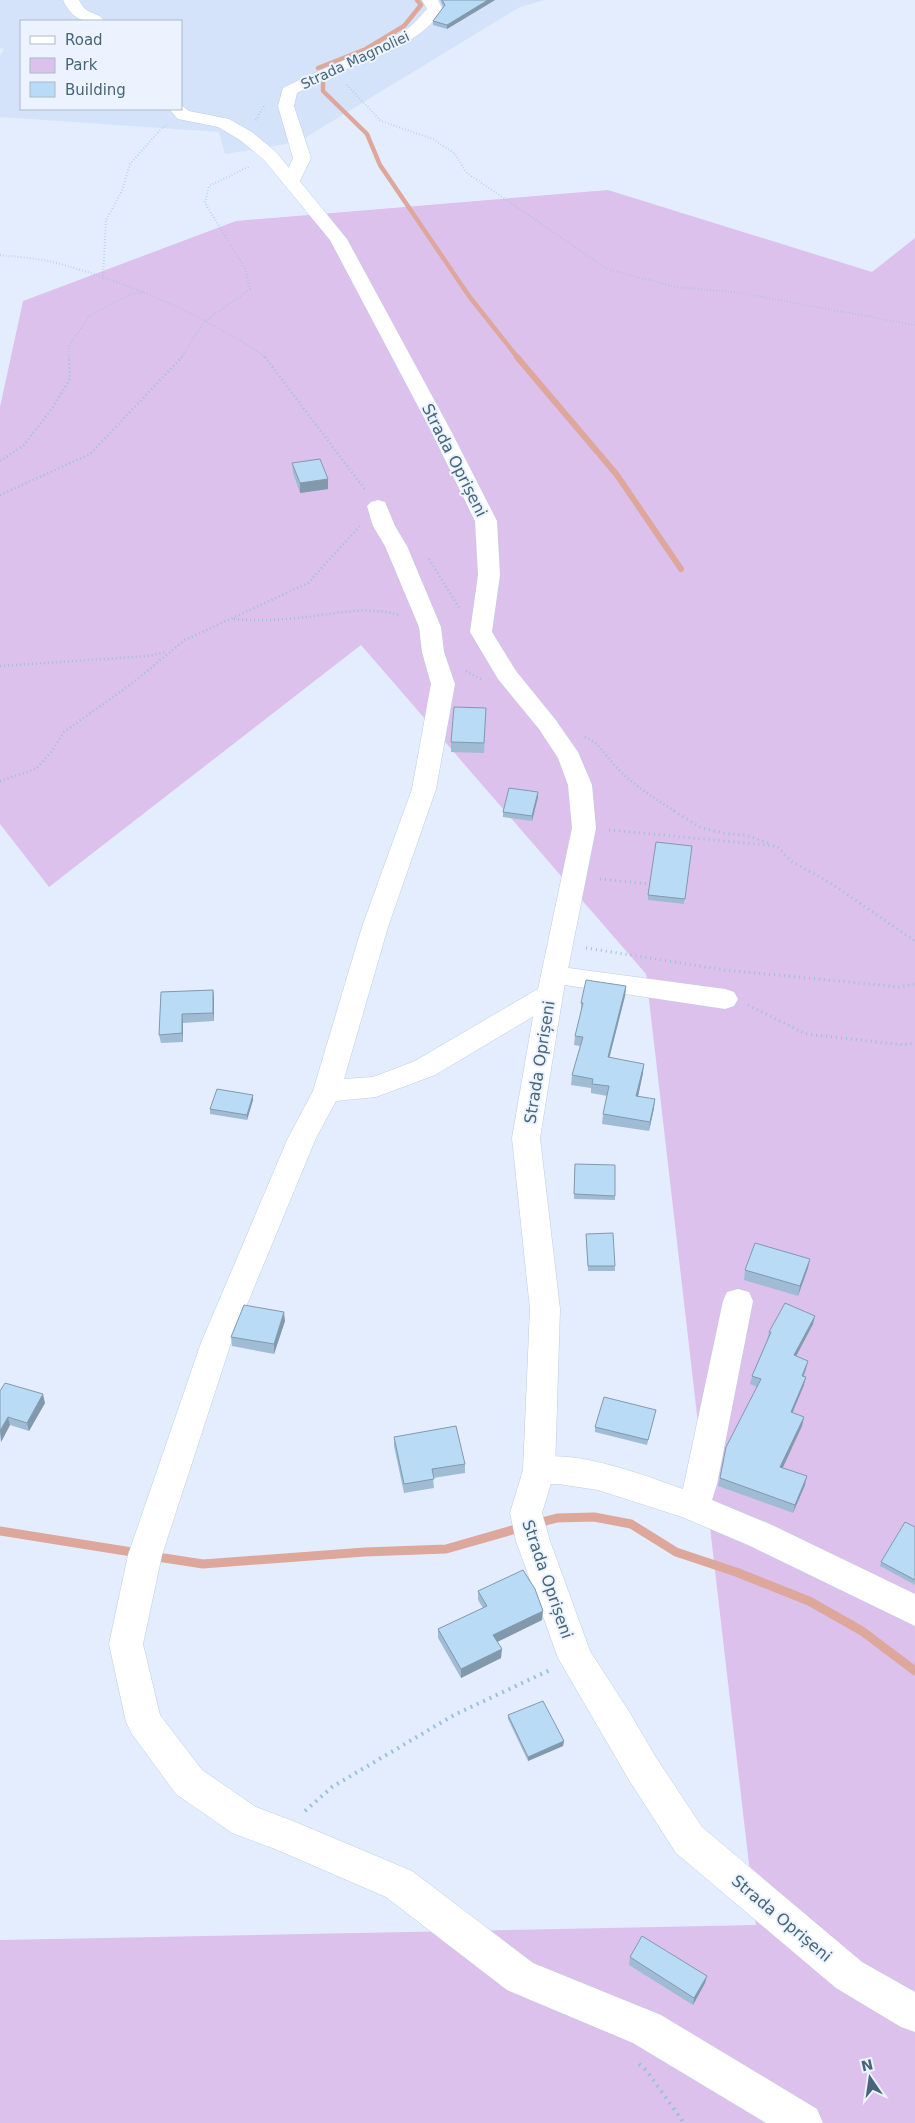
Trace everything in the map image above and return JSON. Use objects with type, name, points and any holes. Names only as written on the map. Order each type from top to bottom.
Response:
[{"type":"street","points":[[71,0],[76,11],[95,20]]},
{"type":"street","name":"Strada Magnoliei","points":[[292,181],[302,158],[286,106],[289,92],[321,74],[362,58],[412,33],[435,10],[430,0]]},
{"type":"street","name":"Strada Oprișeni","points":[[181,112],[223,123],[246,136],[270,156],[338,239],[440,429],[486,521],[489,575],[481,632],[506,674],[547,724],[570,757],[580,785],[584,828],[552,984],[526,1138],[545,1309],[539,1470],[529,1527],[574,1658],[689,1840],[849,1975],[915,2013]]},
{"type":"street","points":[[378,506],[384,526],[396,546],[430,626],[433,652],[442,684],[440,706],[424,789],[375,927],[327,1091],[302,1138],[216,1343],[145,1555],[126,1644],[144,1722],[189,1782],[245,1820],[399,1884],[520,1977],[647,2029],[803,2123]]},
{"type":"street","points":[[327,1091],[376,1087],[424,1068],[552,984],[725,999]]},
{"type":"street","points":[[693,1507],[701,1484],[738,1301]]},
{"type":"street","points":[[539,1470],[557,1469],[628,1484],[693,1507],[776,1542],[915,1611]]},
{"type":"path","points":[[362,58],[346,86],[381,121],[433,139],[454,153],[467,173],[606,269],[676,287],[734,292],[915,325]]},
{"type":"path","points":[[103,279],[106,220],[122,191],[130,164],[162,128],[181,112]]},
{"type":"path","points":[[0,495],[90,454],[184,355],[204,322],[250,289],[246,270],[205,202],[209,186],[270,156]]},
{"type":"path","points":[[0,255],[52,262],[144,292],[240,340],[268,359],[378,506],[308,583],[185,640],[131,684],[64,732],[36,770],[0,782]]},
{"type":"path","points":[[0,461],[23,446],[70,379],[69,346],[89,316],[129,295],[144,292]]},
{"type":"path","points":[[428,557],[455,603],[481,632]]},
{"type":"path","points":[[234,618],[253,621],[362,611],[391,612],[430,626]]},
{"type":"path","points":[[0,666],[148,656],[168,652]]},
{"type":"path","points":[[464,670],[507,693],[524,695]]},
{"type":"path","points":[[547,724],[592,740],[618,769],[643,791],[701,828],[746,836],[776,846],[791,861],[832,884],[915,941]]},
{"type":"path","points":[[584,828],[776,846]]},
{"type":"path","points":[[574,877],[650,884]]},
{"type":"path","points":[[561,943],[725,970],[899,987],[915,984]]},
{"type":"path","points":[[725,999],[750,1006],[806,1034],[904,1045],[915,1043]]},
{"type":"path","points":[[280,1833],[340,1782],[454,1714],[574,1658]]},
{"type":"shaded area","points":[[0,0],[545,0],[520,7],[298,142],[225,154],[219,132],[0,117],[0,56],[4,49],[0,48]]},
{"type":"green space","points":[[608,190],[872,272],[915,238],[915,2123],[0,2123],[0,1940],[756,1925],[646,974],[361,645],[49,887],[0,824],[0,407],[23,301],[236,221]]},
{"type":"building","points":[[442,0],[488,0],[447,25],[433,21],[445,5]]},
{"type":"building","points":[[320,459],[328,479],[300,483],[292,463]]},
{"type":"building","points":[[454,707],[486,708],[484,743],[451,742]]},
{"type":"building","points":[[509,788],[538,792],[532,816],[503,812]]},
{"type":"building","points":[[656,842],[692,846],[685,899],[648,895]]},
{"type":"building","points":[[586,980],[626,986],[608,1057],[644,1064],[636,1096],[655,1099],[650,1122],[603,1114],[609,1086],[592,1084],[593,1079],[572,1075],[583,1037],[575,1036]]},
{"type":"building","points":[[213,990],[213,1013],[182,1014],[182,1033],[159,1035],[161,992]]},
{"type":"building","points":[[217,1089],[253,1095],[247,1115],[210,1109]]},
{"type":"building","points":[[575,1164],[615,1165],[615,1196],[574,1194]]},
{"type":"building","points":[[613,1233],[615,1266],[588,1266],[586,1234]]},
{"type":"building","points":[[755,1243],[810,1259],[800,1286],[745,1270]]},
{"type":"building","points":[[785,1303],[815,1316],[794,1355],[808,1361],[802,1376],[806,1377],[791,1412],[804,1417],[780,1467],[807,1476],[795,1505],[720,1478],[726,1447],[761,1379],[752,1376],[771,1332],[769,1332]]},
{"type":"building","points":[[244,1305],[284,1312],[274,1344],[231,1337]]},
{"type":"building","points":[[5,1383],[43,1394],[27,1423],[8,1417],[0,1431],[0,1391]]},
{"type":"building","points":[[604,1397],[656,1410],[648,1440],[595,1427]]},
{"type":"building","points":[[456,1426],[465,1464],[432,1469],[434,1479],[404,1484],[394,1437]]},
{"type":"building","points":[[905,1522],[915,1527],[915,1580],[881,1562]]},
{"type":"building","points":[[523,1570],[535,1589],[543,1611],[493,1635],[502,1649],[461,1669],[438,1629],[487,1606],[478,1591]]},
{"type":"building","points":[[543,1701],[564,1741],[528,1757],[508,1715]]},
{"type":"building","points":[[642,1936],[707,1976],[694,1998],[630,1957]]},
{"type":"waterway","points":[[318,68],[366,49],[404,26],[421,5],[417,0]]},
{"type":"waterway","points":[[323,81],[323,91],[367,134],[380,165],[469,296],[518,358]]},
{"type":"waterway","points":[[517,357],[617,475],[681,569]]},
{"type":"waterway","points":[[534,1524],[557,1518],[594,1517],[631,1524],[676,1552],[736,1572],[809,1601],[862,1631],[915,1671]]},
{"type":"waterway","points":[[151,1556],[203,1564],[365,1552],[446,1549],[523,1527]]},
{"type":"waterway","points":[[0,1531],[138,1553]]}]
